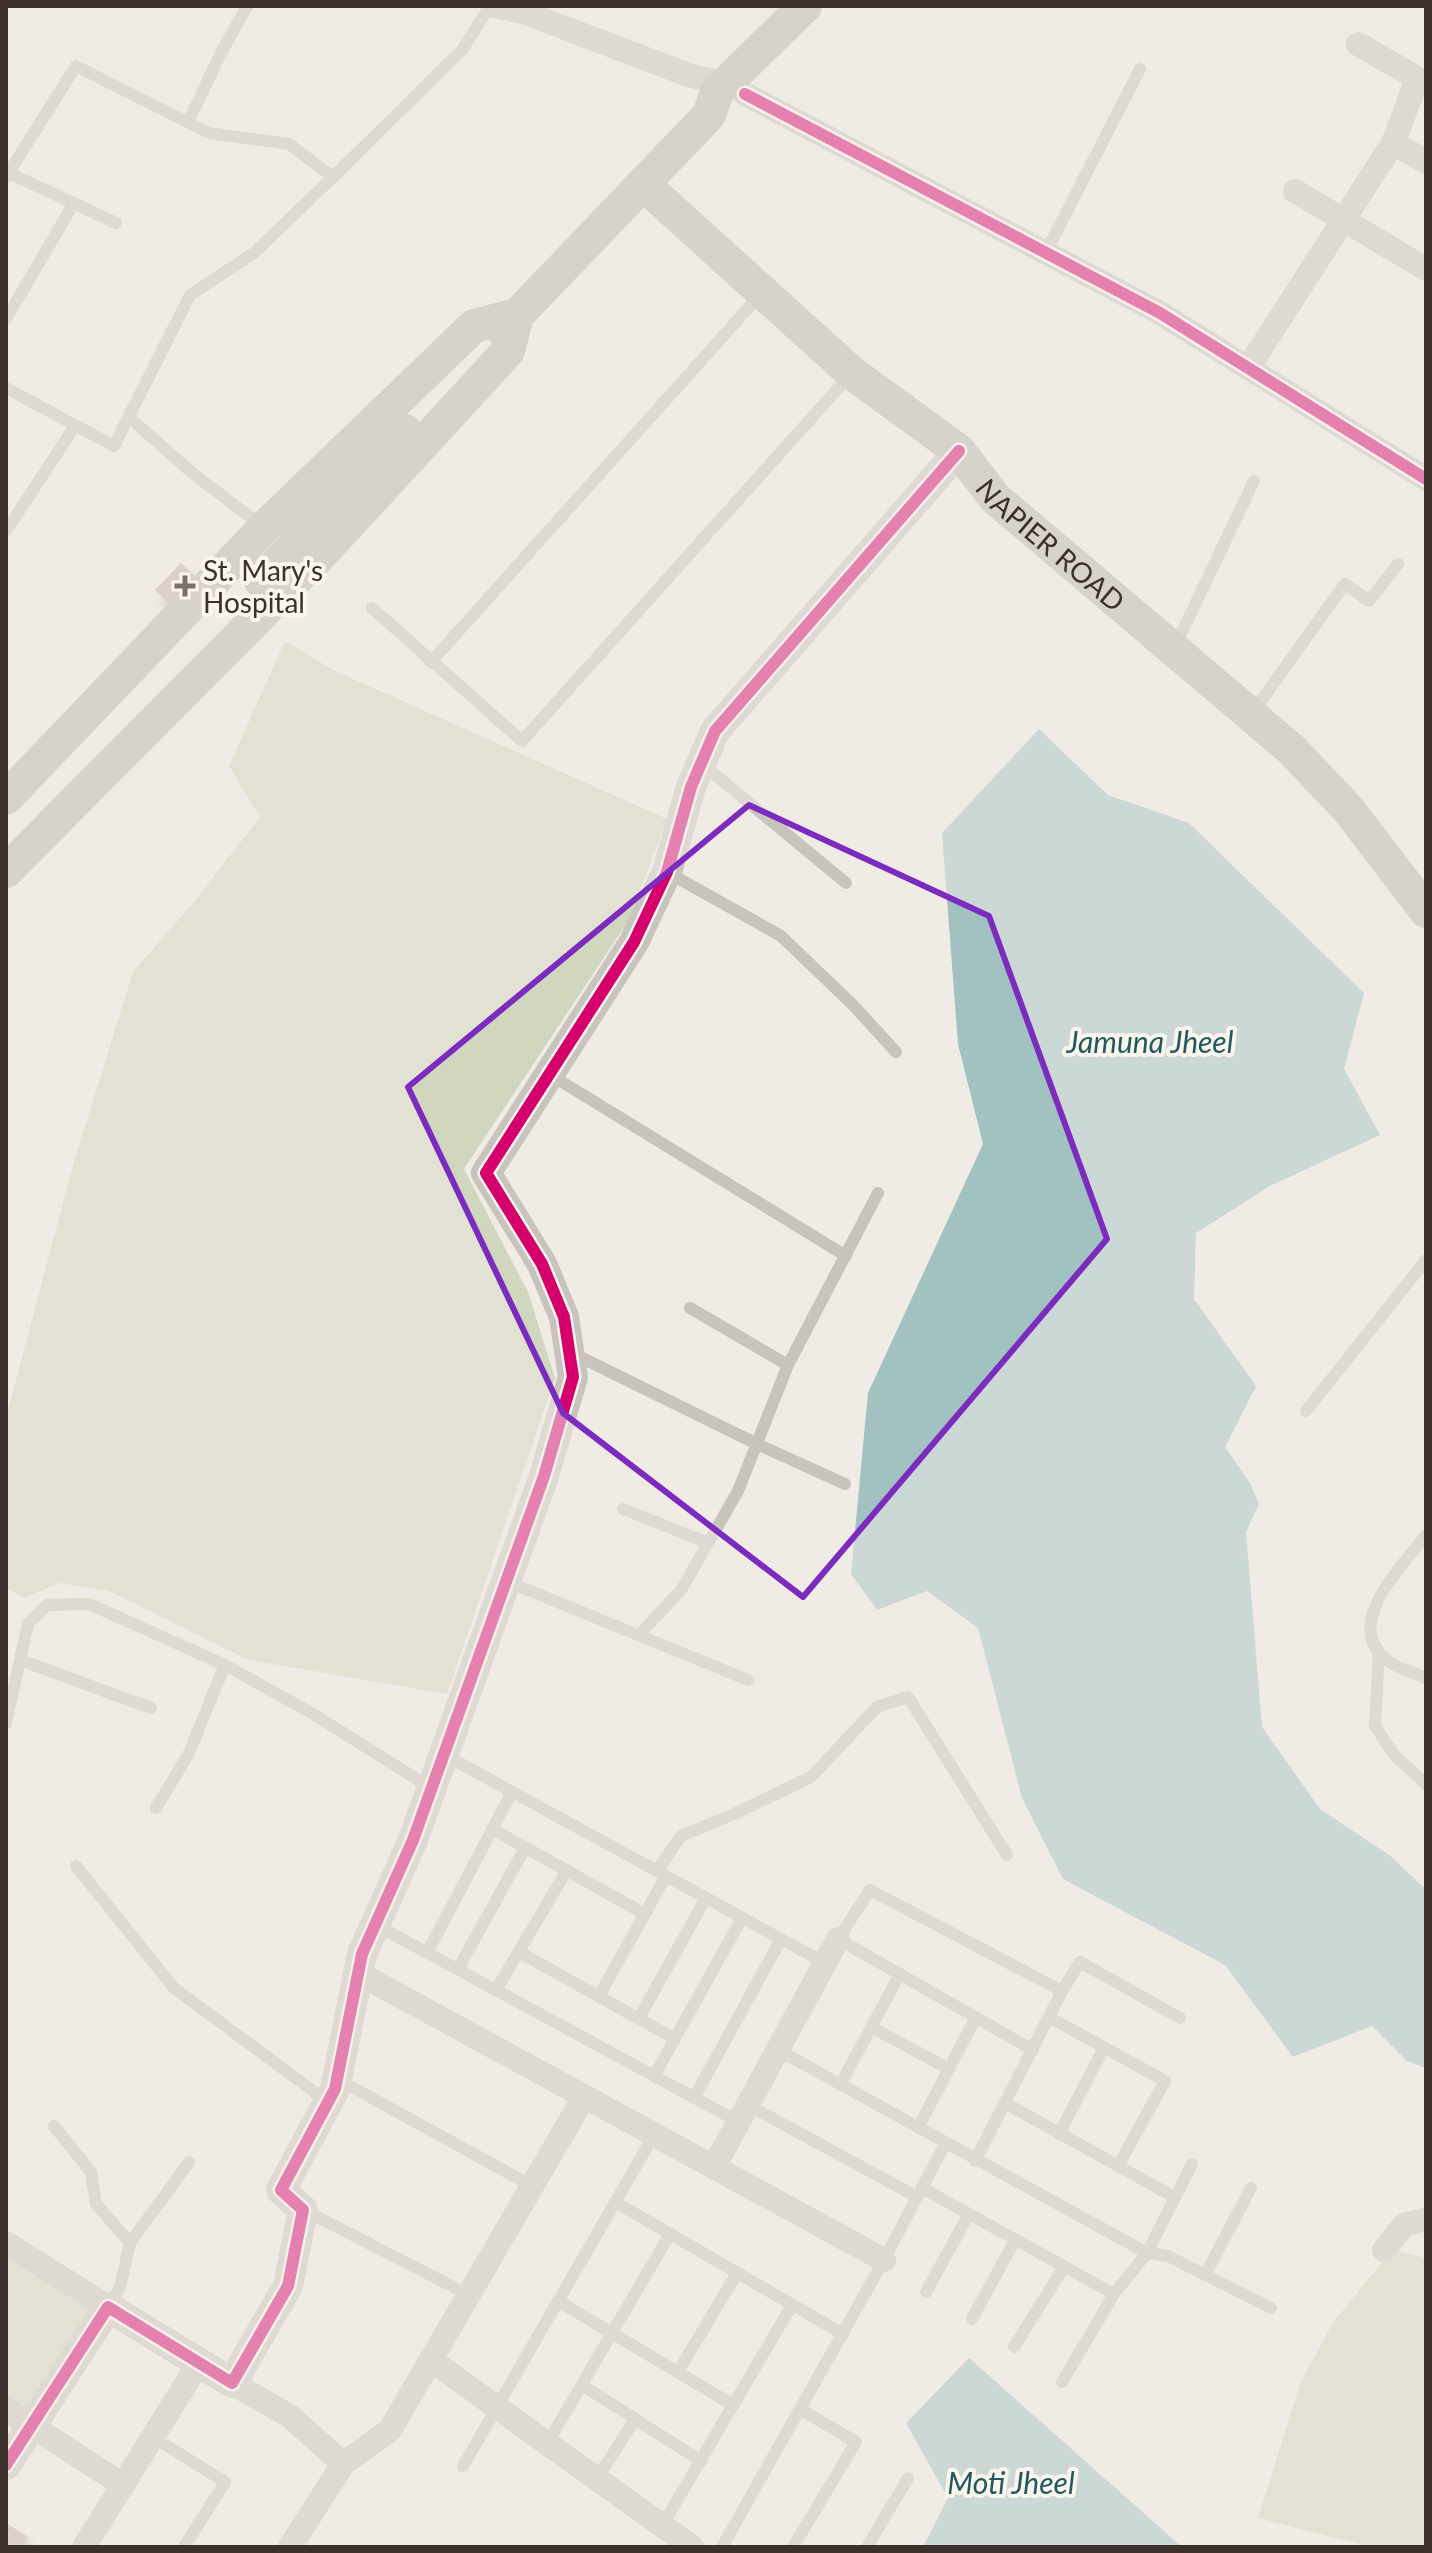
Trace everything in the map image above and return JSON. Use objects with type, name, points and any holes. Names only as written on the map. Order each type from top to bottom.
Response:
[{"type":"main road","points":[[6,841],[517,315],[651,191],[709,115],[734,107],[736,89],[771,53],[827,6]]},
{"type":"main road","points":[[771,53],[793,13]]},
{"type":"main road","name":"NAPIER ROAD","points":[[651,191],[852,373],[959,451],[995,498],[1291,749],[1422,886]]},
{"type":"main road","points":[[6,798],[264,528],[474,326],[517,315]]},
{"type":"main road","points":[[6,871],[324,551],[508,351],[517,315]]},
{"type":"main road","points":[[959,451],[1003,476],[1260,702],[1356,796],[1422,886]]},
{"type":"street","points":[[492,6],[523,12],[691,76],[736,89],[1160,313],[1426,479]]},
{"type":"street","points":[[1248,368],[1393,143],[1412,93],[1415,77],[1358,44]]},
{"type":"street","points":[[1393,143],[1426,162]]},
{"type":"street","points":[[1295,191],[1426,269]]},
{"type":"street","points":[[232,2383],[288,2286],[303,2210],[281,2190],[332,2090],[362,1954],[413,1840],[544,1476],[573,1377],[564,1317],[542,1264],[486,1173],[634,942],[667,872],[691,787],[715,731],[959,451]]},
{"type":"street","points":[[714,2167],[838,1939]]},
{"type":"street","points":[[358,1973],[884,2260]]},
{"type":"street","points":[[290,2547],[343,2464],[390,2430],[584,2097]]},
{"type":"street","points":[[1384,2250],[1404,2225],[1426,2219]]},
{"type":"street","points":[[6,2243],[291,2417],[343,2464]]},
{"type":"street","points":[[6,2465],[108,2307]]},
{"type":"street","points":[[431,2360],[692,2547]]},
{"type":"street","points":[[84,2547],[199,2363]]},
{"type":"street","points":[[6,2409],[123,2485]]},
{"type":"lane","points":[[188,122],[247,6]]},
{"type":"lane","points":[[6,388],[114,446],[190,295],[254,253],[462,50],[492,6]]},
{"type":"lane","points":[[116,223],[7,175],[76,66],[209,133],[289,144],[333,177]]},
{"type":"lane","points":[[1046,252],[1140,69]]},
{"type":"lane","points":[[6,319],[74,203]]},
{"type":"lane","points":[[431,662],[762,292]]},
{"type":"lane","points":[[372,608],[522,741],[852,373]]},
{"type":"lane","points":[[129,417],[191,472],[264,528]]},
{"type":"lane","points":[[6,531],[75,426]]},
{"type":"lane","points":[[1181,634],[1254,481]]},
{"type":"lane","points":[[1260,702],[1345,584],[1369,601],[1398,564]]},
{"type":"lane","points":[[701,763],[846,883]]},
{"type":"lane","points":[[667,872],[781,936],[853,1005],[896,1052]]},
{"type":"lane","points":[[549,1074],[846,1256]]},
{"type":"lane","points":[[639,1635],[681,1590],[738,1491],[788,1365],[878,1193]]},
{"type":"lane","points":[[1306,1411],[1426,1260]]},
{"type":"lane","points":[[690,1308],[788,1365]]},
{"type":"lane","points":[[569,1351],[845,1484]]},
{"type":"lane","points":[[623,1509],[708,1543]]},
{"type":"lane","points":[[1426,1535],[1377,1599],[1370,1621],[1373,1640],[1379,1651],[1391,1663],[1426,1678]]},
{"type":"lane","points":[[506,1581],[748,1680]]},
{"type":"lane","points":[[6,1723],[10,1683],[20,1660],[28,1624],[47,1605],[89,1604],[225,1665],[315,1715],[431,1788]]},
{"type":"lane","points":[[1379,1651],[1375,1726],[1395,1756],[1426,1784]]},
{"type":"lane","points":[[20,1660],[151,1708]]},
{"type":"lane","points":[[156,1808],[188,1755],[225,1665]]},
{"type":"lane","points":[[599,1996],[645,1914],[681,1836],[811,1777],[877,1707],[908,1697],[1007,1855]]},
{"type":"lane","points":[[443,1754],[825,1963]]},
{"type":"lane","points":[[427,1953],[512,1792]]},
{"type":"lane","points":[[492,1829],[645,1914]]},
{"type":"lane","points":[[458,1969],[525,1848]]},
{"type":"lane","points":[[76,1866],[174,1988],[332,2090],[532,2186]]},
{"type":"lane","points":[[496,1990],[567,1870]]},
{"type":"lane","points":[[1033,2050],[838,1939],[870,1890],[1062,1991]]},
{"type":"lane","points":[[639,2018],[706,1898]]},
{"type":"lane","points":[[654,2076],[742,1918]]},
{"type":"lane","points":[[375,1924],[694,2098],[743,2114],[969,2214],[1114,2294]]},
{"type":"lane","points":[[694,2098],[781,1939]]},
{"type":"lane","points":[[519,1952],[675,2039]]},
{"type":"lane","points":[[975,2161],[1080,1962],[1180,2018]]},
{"type":"lane","points":[[840,2085],[900,1974]]},
{"type":"lane","points":[[918,2128],[976,2017]]},
{"type":"lane","points":[[1049,2017],[1165,2081],[1118,2166]]},
{"type":"lane","points":[[871,2027],[949,2069]]},
{"type":"lane","points":[[1059,2134],[1104,2048]]},
{"type":"lane","points":[[778,2050],[1147,2253],[1168,2256],[1271,2308]]},
{"type":"lane","points":[[1005,2103],[1174,2197]]},
{"type":"lane","points":[[54,2126],[91,2172],[96,2204],[130,2243]]},
{"type":"lane","points":[[463,2466],[654,2135]]},
{"type":"lane","points":[[722,2547],[884,2260],[945,2144]]},
{"type":"lane","points":[[108,2307],[120,2287],[130,2243],[189,2162]]},
{"type":"lane","points":[[1062,2382],[1114,2294],[1147,2253],[1192,2164]]},
{"type":"lane","points":[[1205,2275],[1251,2188]]},
{"type":"lane","points":[[615,2202],[843,2334]]},
{"type":"lane","points":[[303,2210],[469,2295]]},
{"type":"lane","points":[[926,2292],[969,2214]]},
{"type":"lane","points":[[547,2444],[670,2234]]},
{"type":"lane","points":[[972,2319],[1015,2240]]},
{"type":"lane","points":[[1014,2347],[1064,2267]]},
{"type":"lane","points":[[678,2372],[737,2273]]},
{"type":"lane","points":[[558,2301],[733,2405]]},
{"type":"lane","points":[[662,2526],[792,2305]]},
{"type":"lane","points":[[582,2385],[701,2461]]},
{"type":"lane","points":[[793,2547],[856,2442],[800,2409]]},
{"type":"lane","points":[[597,2479],[635,2419]]},
{"type":"lane","points":[[153,2437],[225,2482],[184,2547]]},
{"type":"lane","points":[[867,2547],[908,2478]]},
{"type":"highlighted area","points":[[749,805],[989,916],[1107,1239],[803,1597],[563,1413],[408,1087]]},
{"type":"green space","points":[[285,641],[333,670],[667,819],[628,921],[464,1169],[528,1292],[555,1378],[447,1694],[249,1660],[109,1591],[59,1583],[24,1598],[6,1588],[6,1418],[73,1165],[133,972],[193,903],[260,817],[229,766]]},
{"type":"green space","points":[[1392,2250],[1426,2258],[1426,2547],[1371,2547],[1258,2518],[1300,2384],[1332,2324]]},
{"type":"green space","points":[[6,2251],[93,2307],[25,2413],[6,2401]]},
{"type":"water","name":"Jamuna Jheel","points":[[1039,729],[1108,795],[1189,823],[1364,993],[1344,1069],[1380,1135],[1270,1186],[1196,1233],[1194,1299],[1256,1386],[1225,1447],[1250,1483],[1259,1504],[1246,1532],[1262,1727],[1320,1809],[1392,1857],[1426,1890],[1426,2068],[1407,2061],[1372,2026],[1293,2057],[1225,1965],[1063,1879],[1022,1798],[978,1628],[927,1591],[877,1610],[851,1574],[868,1393],[983,1144],[958,1044],[942,833]]},
{"type":"water","name":"Moti Jheel","points":[[969,2358],[1182,2547],[923,2547],[948,2498],[906,2423]]},
{"type":"building","points":[[181,563],[201,582],[175,609],[155,590]]},
{"type":"building","points":[[6,2523],[28,2537],[22,2547],[6,2547]]},
{"type":"cycle path","points":[[745,94],[1160,313],[1426,479]]},
{"type":"cycle path","points":[[6,2465],[108,2307],[232,2383],[288,2286],[303,2210],[281,2190],[335,2089],[362,1954],[413,1840],[544,1476],[573,1377],[564,1317],[542,1264],[486,1173],[634,942],[667,872],[691,787],[715,731],[959,451]]},
{"type":"place","name":"St. Mary's Hospital","points":[[185,586]]}]
